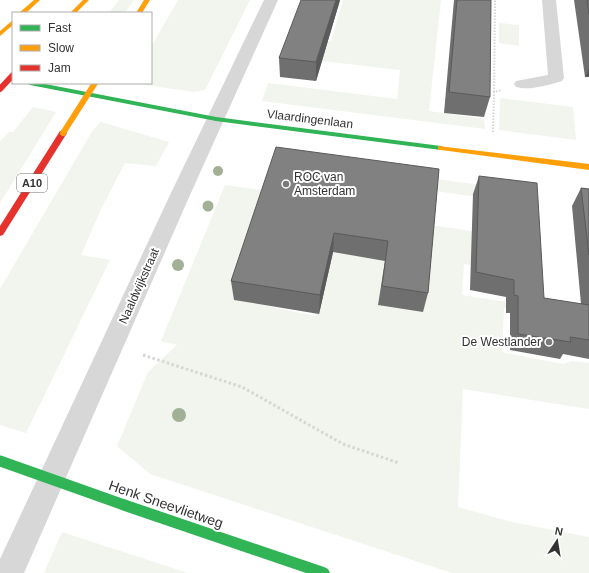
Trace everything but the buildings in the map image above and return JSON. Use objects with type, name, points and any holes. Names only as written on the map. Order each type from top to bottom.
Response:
[{"type":"main road","points":[[23,12],[36,0]]},
{"type":"main road","points":[[74,12],[86,0]]},
{"type":"main road","points":[[140,12],[147,0]]},
{"type":"main road","points":[[0,34],[12,23]]},
{"type":"main road","points":[[0,90],[12,76]]},
{"type":"main road","points":[[0,77],[12,80]]},
{"type":"main road","name":"Vlaardingenlaan","points":[[35,84],[216,119],[589,167]]},
{"type":"main road","name":"A10","points":[[0,233],[94,84]]},
{"type":"main road","name":"Henk Sneevlietweg","points":[[0,461],[324,573]]},
{"type":"street","name":"Naaldwijkstraat","points":[[8,573],[271,0]]},
{"type":"street","points":[[522,84],[556,78],[549,0]]},
{"type":"path","points":[[493,137],[495,0]]},
{"type":"path","points":[[494,92],[522,84]]},
{"type":"path","points":[[143,355],[242,386],[343,444],[399,463]]},
{"type":"shaded area","points":[[119,0],[134,0],[126,12],[110,12]]},
{"type":"shaded area","points":[[178,0],[250,0],[205,90],[194,92],[140,84],[152,84],[152,45]]},
{"type":"shaded area","points":[[343,0],[441,0],[429,111],[484,119],[485,129],[262,101],[268,83],[397,99],[400,70],[287,57],[296,38],[331,41]]},
{"type":"shaded area","points":[[499,23],[519,25],[519,46],[499,43]]},
{"type":"shaded area","points":[[500,98],[573,107],[576,140],[499,130]]},
{"type":"shaded area","points":[[33,107],[56,112],[0,203],[0,141],[9,132],[13,132]]},
{"type":"shaded area","points":[[101,122],[169,142],[156,166],[125,163],[101,209],[81,255],[110,260],[26,433],[0,425],[0,289],[93,130]]},
{"type":"shaded area","points":[[279,158],[533,192],[477,197],[277,168],[234,299],[315,316],[338,212],[479,232],[478,266],[464,264],[462,295],[545,308],[545,315],[504,308],[502,352],[563,364],[572,361],[589,363],[589,409],[463,389],[458,507],[512,522],[589,537],[589,573],[452,573],[150,474],[117,446],[148,372],[177,345],[161,341],[225,185],[268,191]]},
{"type":"shaded area","points":[[62,532],[188,573],[44,573]]},
{"type":"traffic: fast","points":[[35,84],[216,119],[441,148]]},
{"type":"traffic: fast","points":[[0,461],[124,505]]},
{"type":"traffic: fast","points":[[124,505],[324,573]]},
{"type":"traffic: slow","points":[[23,12],[37,0]]},
{"type":"traffic: slow","points":[[74,12],[86,0]]},
{"type":"traffic: slow","points":[[140,12],[147,0]]},
{"type":"traffic: slow","points":[[0,34],[12,23]]},
{"type":"traffic: slow","points":[[63,133],[94,84]]},
{"type":"traffic: slow","points":[[441,148],[589,167]]},
{"type":"traffic: jam","points":[[0,89],[12,76]]},
{"type":"traffic: jam","points":[[0,233],[63,133]]},
{"type":"place","name":"ROC van Amsterdam","points":[[286,184]]},
{"type":"place","name":"De Westlander","points":[[549,342]]}]
